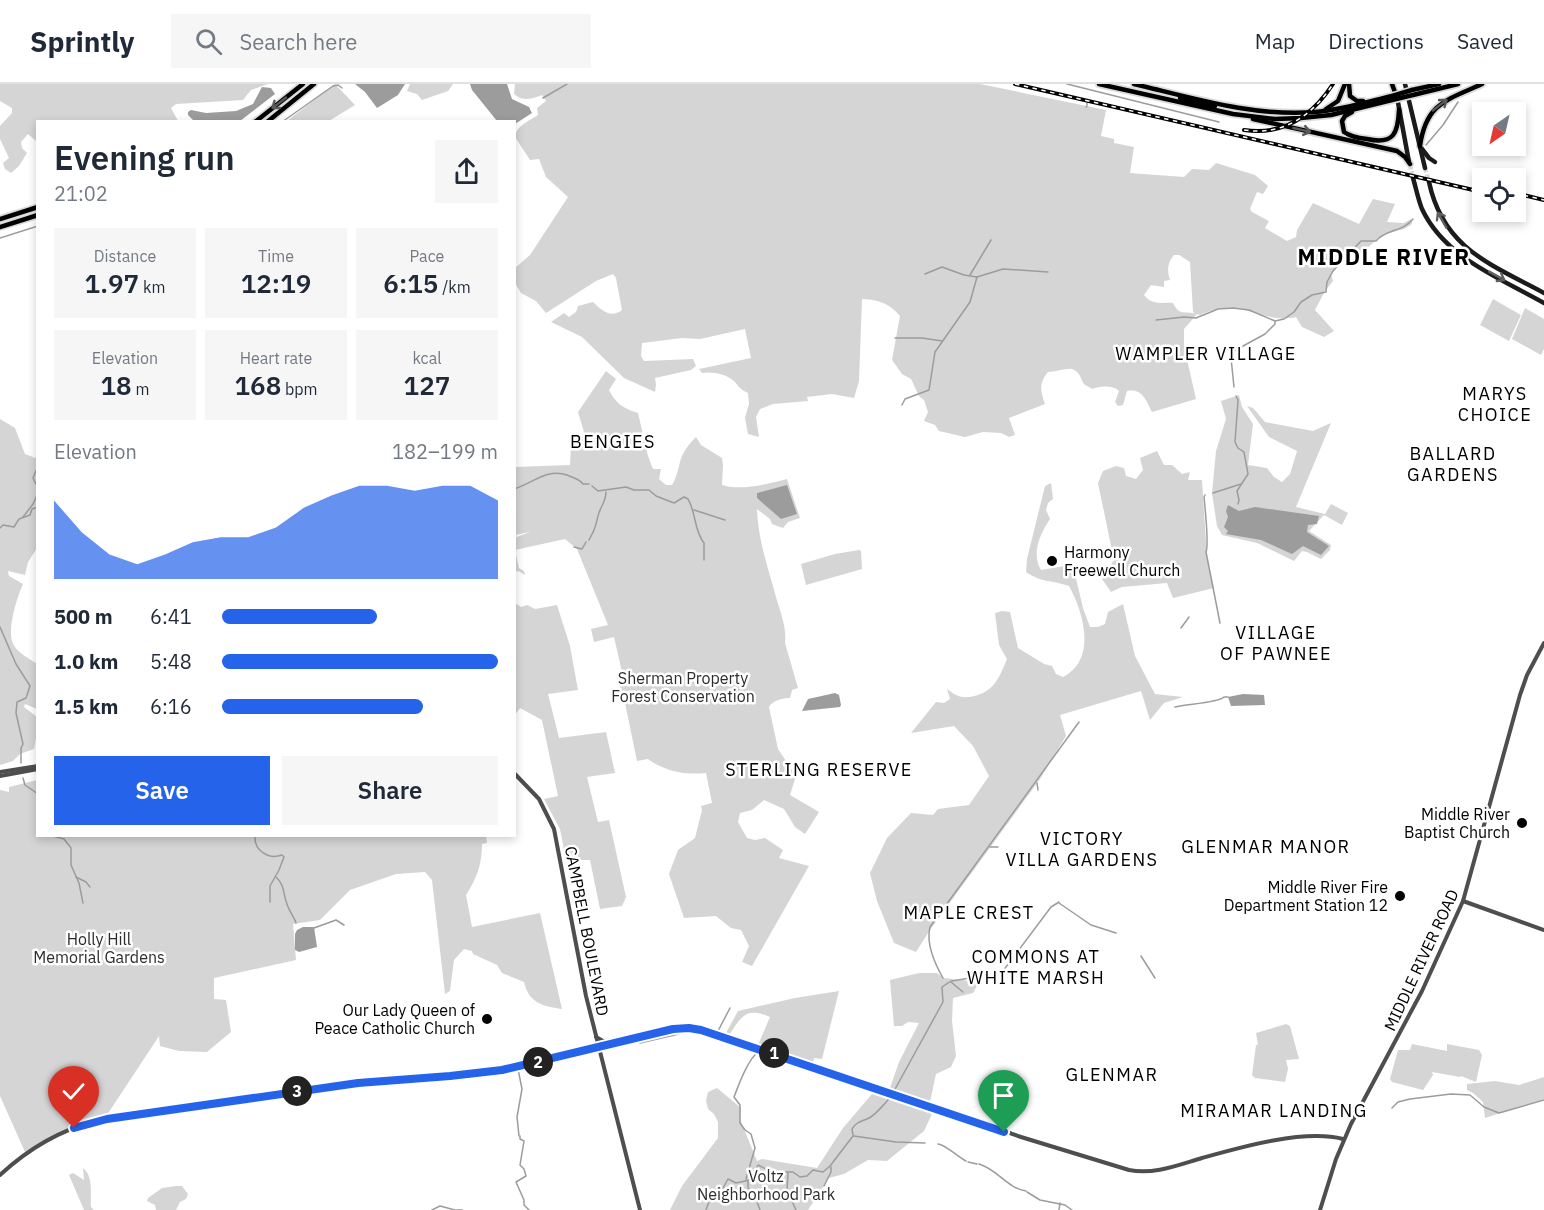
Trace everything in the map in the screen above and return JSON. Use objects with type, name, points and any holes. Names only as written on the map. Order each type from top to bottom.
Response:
[{"type":"main road","points":[[258,120],[303,84]]},
{"type":"main road","points":[[269,120],[314,84]]},
{"type":"main road","points":[[1099,84],[1397,151],[1405,156],[1410,164],[1393,84]]},
{"type":"main road","points":[[1134,84],[1259,111],[1290,113],[1321,111],[1458,84]]},
{"type":"main road","points":[[1321,111],[1338,101],[1347,84]]},
{"type":"main road","points":[[1347,84],[1348,92],[1353,99],[1369,102]]},
{"type":"main road","points":[[1405,84],[1425,168],[1435,162],[1420,146],[1425,122],[1435,108],[1446,100],[1482,84]]},
{"type":"main road","points":[[1412,93],[1428,84]]},
{"type":"main road","points":[[1422,88],[1439,84]]},
{"type":"main road","points":[[1126,89],[1164,94],[1170,92]]},
{"type":"main road","points":[[1170,92],[1177,97],[1227,109],[1284,119]]},
{"type":"main road","points":[[1394,97],[1345,116],[1341,122],[1342,128],[1350,136],[1385,141],[1394,135],[1398,125],[1399,110]]},
{"type":"main road","points":[[1245,116],[1284,119],[1320,116],[1363,108]]},
{"type":"main road","points":[[1413,178],[1423,210],[1432,226],[1448,245],[1468,260],[1544,303]]},
{"type":"main road","points":[[1429,182],[1439,215],[1456,239],[1474,254],[1544,293]]},
{"type":"main road","points":[[0,219],[36,208]]},
{"type":"main road","points":[[0,227],[36,216]]},
{"type":"street","name":"MIDDLE RIVER ROAD","points":[[1320,1210],[1343,1139],[1422,991],[1463,902],[1520,695],[1527,675],[1544,643]]},
{"type":"street","points":[[0,774],[36,768]]},
{"type":"street","name":"CAMPBELL BOULEVARD","points":[[516,775],[539,799],[554,829],[598,1048],[640,1210]]},
{"type":"street","points":[[1463,902],[1544,930]]},
{"type":"street","points":[[0,1175],[32,1149],[74,1128],[93,1122],[327,1087],[496,1071],[673,1029],[689,1028],[1031,1141],[1137,1172],[1163,1170],[1218,1154],[1296,1137],[1325,1135],[1343,1139]]},
{"type":"street","points":[[596,1037],[611,1045]]},
{"type":"green space","points":[[0,84],[268,84],[251,90],[243,100],[176,104],[171,108],[177,120],[36,120],[36,141],[28,134],[21,142],[22,148],[27,153],[19,166],[11,173],[5,169],[3,163],[9,158],[0,139],[0,126],[12,113],[12,108],[0,101]]},
{"type":"green space","points":[[335,84],[355,105],[331,120],[288,120]]},
{"type":"green space","points":[[410,84],[453,84],[448,91],[422,100],[417,94],[407,91]]},
{"type":"green space","points":[[515,84],[980,84],[1106,110],[1101,136],[1114,139],[1114,143],[1134,147],[1130,173],[1184,177],[1192,169],[1209,170],[1216,163],[1255,175],[1268,186],[1263,194],[1257,192],[1250,209],[1269,221],[1265,228],[1287,241],[1296,237],[1297,230],[1313,203],[1359,224],[1373,199],[1395,204],[1387,222],[1404,223],[1411,219],[1412,224],[1404,229],[1382,235],[1358,256],[1350,254],[1331,274],[1333,281],[1315,310],[1334,331],[1324,337],[1302,327],[1296,317],[1272,317],[1228,308],[1197,314],[1184,329],[1184,346],[1196,399],[1152,412],[1140,393],[1127,391],[1123,405],[1118,406],[1115,402],[1119,391],[1106,387],[1092,389],[1084,384],[1077,372],[1067,369],[1048,372],[1045,376],[1041,387],[1045,404],[1009,418],[1015,435],[1009,437],[1001,433],[983,432],[965,437],[939,431],[935,425],[924,421],[928,412],[924,400],[919,396],[911,379],[902,374],[892,360],[900,316],[883,303],[862,299],[859,381],[854,398],[832,394],[807,397],[808,401],[773,404],[760,409],[756,417],[759,437],[748,434],[745,418],[749,404],[748,393],[723,375],[702,373],[699,369],[751,358],[745,329],[700,339],[682,338],[642,343],[641,356],[644,361],[693,359],[696,366],[691,370],[655,378],[655,392],[624,378],[582,337],[551,322],[564,313],[569,317],[576,312],[578,306],[593,302],[610,314],[622,310],[616,278],[613,274],[596,281],[546,313],[536,301],[521,293],[516,285],[516,267],[530,255],[568,197],[546,177],[539,159],[530,160],[516,139],[516,133],[520,127],[538,115],[537,108],[546,101],[542,95],[531,99],[517,97],[514,94]],"holes":[[[1174,255],[1179,255],[1190,262],[1193,312],[1196,314],[1180,312],[1173,303],[1154,302],[1144,295],[1151,285],[1164,287],[1164,281],[1170,280],[1168,270]]]},
{"type":"green space","points":[[1493,299],[1521,315],[1509,341],[1480,325]]},
{"type":"green space","points":[[1525,308],[1544,319],[1544,349],[1541,355],[1512,339]]},
{"type":"green space","name":"Sherman Property Forest Conservation","points":[[606,371],[616,379],[609,390],[614,399],[624,407],[638,413],[653,469],[661,469],[659,479],[666,485],[672,485],[682,455],[696,437],[701,445],[722,458],[722,485],[746,487],[787,479],[800,518],[788,522],[783,528],[772,524],[770,519],[757,509],[761,543],[783,620],[785,643],[798,688],[792,690],[790,698],[776,701],[769,707],[778,749],[796,776],[790,795],[819,812],[805,834],[795,827],[784,809],[764,800],[752,810],[740,813],[738,822],[747,838],[755,840],[765,838],[783,850],[779,858],[809,866],[752,966],[742,962],[749,946],[741,930],[731,928],[716,916],[684,918],[669,874],[678,850],[695,838],[701,806],[712,803],[706,773],[676,772],[648,759],[637,761],[624,698],[617,679],[622,672],[614,637],[594,642],[591,629],[608,625],[577,549],[565,539],[516,550],[516,537],[530,532],[516,535],[516,467],[570,465],[571,446],[579,441],[584,432],[578,412]]},
{"type":"green space","points":[[1239,395],[1242,407],[1253,424],[1248,465],[1267,468],[1274,477],[1282,482],[1290,474],[1297,451],[1269,437],[1247,406],[1253,408],[1265,422],[1313,431],[1331,423],[1296,507],[1325,514],[1331,504],[1348,513],[1342,525],[1324,515],[1309,531],[1331,545],[1330,550],[1321,559],[1302,551],[1294,561],[1257,543],[1222,535],[1217,526],[1212,493],[1216,451],[1226,419],[1221,401]]},
{"type":"green space","points":[[0,419],[15,428],[25,454],[36,458],[36,550],[28,562],[25,575],[8,571],[9,576],[23,584],[14,612],[11,635],[16,648],[36,663],[36,709],[25,704],[24,707],[36,716],[36,738],[34,749],[20,754],[13,761],[0,765]]},
{"type":"green space","points":[[1157,451],[1164,465],[1172,465],[1182,474],[1190,472],[1188,480],[1202,480],[1207,558],[1214,588],[1173,598],[1167,583],[1122,587],[1111,592],[1102,579],[1114,560],[1098,483],[1103,471],[1116,466],[1124,468],[1126,476],[1136,479],[1143,470],[1140,458]]},
{"type":"green space","points":[[1051,483],[1053,499],[1048,503],[1046,510],[1050,519],[1040,537],[1037,550],[1041,570],[1070,565],[1074,570],[1090,627],[1105,624],[1108,612],[1123,604],[1135,656],[1155,694],[1183,697],[1164,703],[1150,720],[1141,691],[1060,715],[1066,736],[1040,779],[916,952],[894,943],[877,901],[870,873],[887,838],[911,813],[933,815],[938,809],[969,805],[989,776],[973,746],[954,726],[911,733],[936,702],[944,703],[950,699],[947,689],[958,696],[969,697],[984,692],[997,681],[1007,659],[999,645],[995,613],[1010,612],[1018,648],[1044,664],[1052,666],[1056,674],[1063,677],[1074,669],[1084,648],[1083,622],[1069,586],[1042,580],[1026,572],[1027,559],[1045,486]]},
{"type":"green space","points":[[861,551],[862,569],[806,585],[801,564]]},
{"type":"green space","points":[[516,554],[519,568],[524,571],[525,575],[516,572]]},
{"type":"green space","points":[[516,604],[521,607],[527,605],[535,609],[557,605],[570,646],[578,690],[548,694],[559,738],[606,732],[615,773],[587,777],[598,822],[609,820],[626,897],[622,906],[600,909],[590,860],[566,860],[560,829],[544,799],[558,796],[542,720],[520,708],[516,714]]},
{"type":"green space","name":"Holly Hill Memorial Gardens","points":[[36,780],[36,837],[486,837],[487,843],[482,844],[478,871],[466,895],[472,927],[540,913],[562,1009],[537,1002],[529,995],[524,982],[502,973],[497,965],[464,949],[454,960],[450,991],[445,994],[432,880],[425,872],[396,874],[350,890],[320,920],[293,924],[296,960],[214,978],[214,999],[226,1000],[231,1032],[207,1052],[179,1051],[160,1046],[159,1036],[105,1118],[77,1125],[25,1152],[0,1096],[0,790],[9,792],[9,787]]},
{"type":"green space","points":[[919,973],[937,973],[944,978],[979,982],[973,993],[953,998],[952,1021],[956,1056],[951,1067],[936,1074],[930,1102],[890,1088],[899,1062],[919,1023],[908,1022],[902,1026],[894,1026],[890,980]]},
{"type":"green space","points":[[839,991],[822,1059],[814,1058],[813,1063],[758,1045],[770,1017],[762,1014],[746,1015],[730,1034],[726,1033],[738,1011]]},
{"type":"green space","points":[[1286,1024],[1290,1026],[1299,1059],[1286,1060],[1288,1069],[1285,1082],[1255,1078],[1252,1075],[1256,1045],[1258,1045],[1256,1033]]},
{"type":"green space","points":[[1412,1044],[1447,1051],[1447,1044],[1479,1050],[1482,1055],[1476,1082],[1461,1076],[1432,1072],[1433,1075],[1423,1090],[1392,1082],[1390,1079],[1398,1050],[1410,1050]]},
{"type":"green space","points":[[1544,1077],[1544,1099],[1485,1118],[1483,1102],[1467,1090],[1467,1084],[1495,1081],[1519,1085]]},
{"type":"green space","name":"Voltz Neighborhood Park","points":[[717,1088],[741,1108],[740,1119],[757,1161],[762,1159],[817,1168],[843,1128],[872,1094],[932,1114],[924,1131],[887,1161],[868,1160],[844,1174],[829,1178],[808,1210],[670,1210],[682,1186],[718,1138],[718,1122],[708,1109],[706,1101],[708,1092]]},
{"type":"green space","points":[[83,1168],[89,1176],[91,1207],[94,1210],[84,1210],[69,1175],[73,1173],[84,1180]]},
{"type":"green space","points":[[182,1186],[188,1194],[176,1210],[156,1210],[155,1205],[147,1201],[162,1188]]},
{"type":"shaded area","points":[[355,84],[405,84],[398,95],[377,108],[365,92]]},
{"type":"shaded area","points":[[470,84],[507,84],[512,99],[529,107],[532,113],[516,123],[516,120],[496,120],[472,90]]},
{"type":"shaded area","points":[[262,87],[271,88],[275,94],[241,120],[193,120],[188,115],[191,110],[206,113],[236,111],[253,104]]},
{"type":"shaded area","points":[[787,485],[797,514],[781,519],[757,498],[757,493]]},
{"type":"shaded area","points":[[1228,505],[1239,511],[1255,507],[1319,516],[1317,524],[1308,525],[1307,532],[1329,546],[1321,555],[1303,546],[1292,554],[1261,540],[1226,534],[1228,531],[1224,527],[1228,517],[1226,511]]},
{"type":"shaded area","points":[[835,693],[839,695],[840,707],[802,711],[808,699]]},
{"type":"shaded area","points":[[1243,694],[1264,695],[1265,705],[1231,706],[1228,697]]},
{"type":"shaded area","points":[[303,927],[314,927],[317,947],[299,952],[295,950],[295,934]]},
{"type":"waterway","points":[[543,98],[567,84]]},
{"type":"waterway","points":[[1067,84],[1219,122]]},
{"type":"waterway","points":[[285,120],[333,86],[338,85],[342,88]]},
{"type":"waterway","points":[[1426,145],[1458,102]]},
{"type":"waterway","points":[[1156,320],[1196,318],[1218,309],[1233,308],[1249,310],[1275,321],[1284,319],[1294,312],[1301,302],[1312,295],[1326,292],[1327,282],[1333,271],[1361,241],[1376,241],[1413,219]]},
{"type":"waterway","points":[[0,238],[36,227]]},
{"type":"waterway","points":[[970,275],[991,240]]},
{"type":"waterway","points":[[925,274],[942,267],[977,277],[1003,269],[1048,272]]},
{"type":"waterway","points":[[902,405],[905,399],[929,390],[935,352],[970,302],[977,277]]},
{"type":"waterway","points":[[1234,387],[1231,358],[1234,351],[1265,334],[1275,322]]},
{"type":"waterway","points":[[895,338],[942,341]]},
{"type":"waterway","points":[[1236,396],[1238,400],[1235,442],[1244,452],[1248,474],[1237,491],[1238,504]]},
{"type":"waterway","points":[[36,471],[33,478],[36,484]]},
{"type":"waterway","points":[[516,488],[553,473],[567,475],[578,479],[583,484],[589,484]]},
{"type":"waterway","points":[[1213,493],[1241,484]]},
{"type":"waterway","points":[[592,486],[598,491],[626,487],[634,490],[649,490],[656,496],[674,503],[684,497],[688,499],[698,533],[704,543],[704,560]]},
{"type":"waterway","points":[[589,540],[606,492]]},
{"type":"waterway","points":[[1205,495],[1206,552],[1220,623]]},
{"type":"waterway","points":[[23,517],[36,497]]},
{"type":"waterway","points":[[0,528],[3,525],[14,527],[19,519],[30,515],[32,509],[36,508]]},
{"type":"waterway","points":[[694,510],[725,520]]},
{"type":"waterway","points":[[574,547],[582,549],[586,542]]},
{"type":"waterway","points":[[1181,628],[1189,617]]},
{"type":"waterway","points":[[0,627],[16,664],[30,686],[26,698],[17,702],[16,713],[23,744],[21,763]]},
{"type":"waterway","points":[[1175,707],[1228,697]]},
{"type":"waterway","points":[[943,978],[930,946],[930,927],[1079,722]]},
{"type":"waterway","points":[[23,778],[25,785],[36,793]]},
{"type":"waterway","points":[[1037,783],[1038,790]]},
{"type":"waterway","points":[[57,837],[64,839],[71,848],[71,865],[79,883],[83,903]]},
{"type":"waterway","points":[[255,837],[257,846],[263,853],[284,857],[270,886],[270,902]]},
{"type":"waterway","points":[[990,847],[998,847]]},
{"type":"waterway","points":[[76,877],[90,887]]},
{"type":"waterway","points":[[276,877],[282,886],[288,907],[296,923]]},
{"type":"waterway","points":[[995,974],[1003,971],[1051,907],[1059,902]]},
{"type":"waterway","points":[[1059,903],[1091,925],[1116,933]]},
{"type":"waterway","points":[[314,928],[336,920],[344,925]]},
{"type":"waterway","points":[[1141,956],[1155,978]]},
{"type":"waterway","points":[[952,981],[982,976]]},
{"type":"waterway","points":[[894,1091],[943,1002],[942,987],[951,981]]},
{"type":"waterway","points":[[951,982],[963,992]]},
{"type":"waterway","points":[[705,1029],[717,1033],[730,1008]]},
{"type":"waterway","points":[[661,1029],[691,1025]]},
{"type":"waterway","points":[[636,1036],[658,1030]]},
{"type":"waterway","points":[[640,1043],[679,1034]]},
{"type":"waterway","points":[[725,1036],[735,1039]]},
{"type":"waterway","points":[[741,1041],[752,1044]]},
{"type":"waterway","points":[[746,1179],[755,1148],[751,1134],[740,1123],[740,1105],[734,1097],[748,1066],[759,1051]]},
{"type":"waterway","points":[[518,1069],[522,1089],[517,1117],[519,1136]]},
{"type":"waterway","points":[[1392,1108],[1398,1102],[1410,1099],[1451,1094],[1470,1095],[1484,1107],[1499,1113],[1544,1100]]},
{"type":"waterway","points":[[853,1135],[852,1129],[856,1124],[874,1114],[891,1095]]},
{"type":"waterway","points":[[520,1136],[520,1139],[524,1141],[520,1165],[526,1176],[516,1182],[524,1205],[529,1210]]},
{"type":"waterway","points":[[706,1210],[713,1190],[723,1188],[728,1179],[736,1183],[750,1180],[758,1165],[772,1172],[793,1172],[800,1177],[807,1176],[813,1170],[823,1172],[853,1136]]},
{"type":"waterway","points":[[854,1136],[896,1142],[925,1143]]},
{"type":"waterway","points":[[938,1144],[966,1161]]},
{"type":"waterway","points":[[968,1162],[977,1164]]},
{"type":"waterway","points":[[979,1164],[1013,1186],[1026,1191]]},
{"type":"waterway","points":[[824,1186],[831,1167]]},
{"type":"waterway","points":[[788,1173],[787,1190],[796,1210]]},
{"type":"waterway","points":[[748,1180],[748,1188],[754,1193],[760,1210]]},
{"type":"waterway","points":[[1027,1192],[1040,1200],[1065,1205],[1072,1210]]},
{"type":"waterway","points":[[1059,1210],[1060,1203]]},
{"type":"waterway","points":[[432,1210],[440,1206],[455,1210]]},
{"type":"waterway","points":[[456,1210],[462,1210]]},
{"type":"tunnel","points":[[1410,165],[1413,178]]},
{"type":"tunnel","points":[[1425,168],[1429,182]]},
{"type":"railway","points":[[1015,84],[1472,190]]},
{"type":"railway","points":[[1244,130],[1258,131],[1284,127],[1316,106],[1333,84]]},
{"type":"railway","points":[[1526,196],[1544,200]]},
{"type":"place","name":"Harmony Freewell Church","points":[[1052,561]]},
{"type":"place","name":"Middle River Baptist Church","points":[[1522,823]]},
{"type":"place","name":"Middle River Fire Department Station 12","points":[[1400,896]]},
{"type":"place","name":"Our Lady Queen of Peace Catholic Church","points":[[487,1019]]},
{"type":"district","name":"MIDDLE RIVER","points":[[1384,256]]},
{"type":"district","name":"WAMPLER VILLAGE","points":[[1206,353]]},
{"type":"district","name":"MARYS CHOICE","points":[[1495,403]]},
{"type":"district","name":"BENGIES","points":[[613,441]]},
{"type":"district","name":"BALLARD GARDENS","points":[[1453,463]]},
{"type":"district","name":"VILLAGE OF PAWNEE","points":[[1276,642]]},
{"type":"district","name":"STERLING RESERVE","points":[[819,769]]},
{"type":"district","name":"GLENMAR MANOR","points":[[1266,846]]},
{"type":"district","name":"VICTORY VILLA GARDENS","points":[[1082,848]]},
{"type":"district","name":"MAPLE CREST","points":[[969,912]]},
{"type":"district","name":"COMMONS AT WHITE MARSH","points":[[1036,966]]},
{"type":"district","name":"GLENMAR","points":[[1112,1074]]},
{"type":"district","name":"MIRAMAR LANDING","points":[[1274,1110]]},
{"type":"route","points":[[74,1128],[107,1119],[358,1083],[502,1070],[673,1029],[689,1028],[765,1050],[1004,1132]]}]
